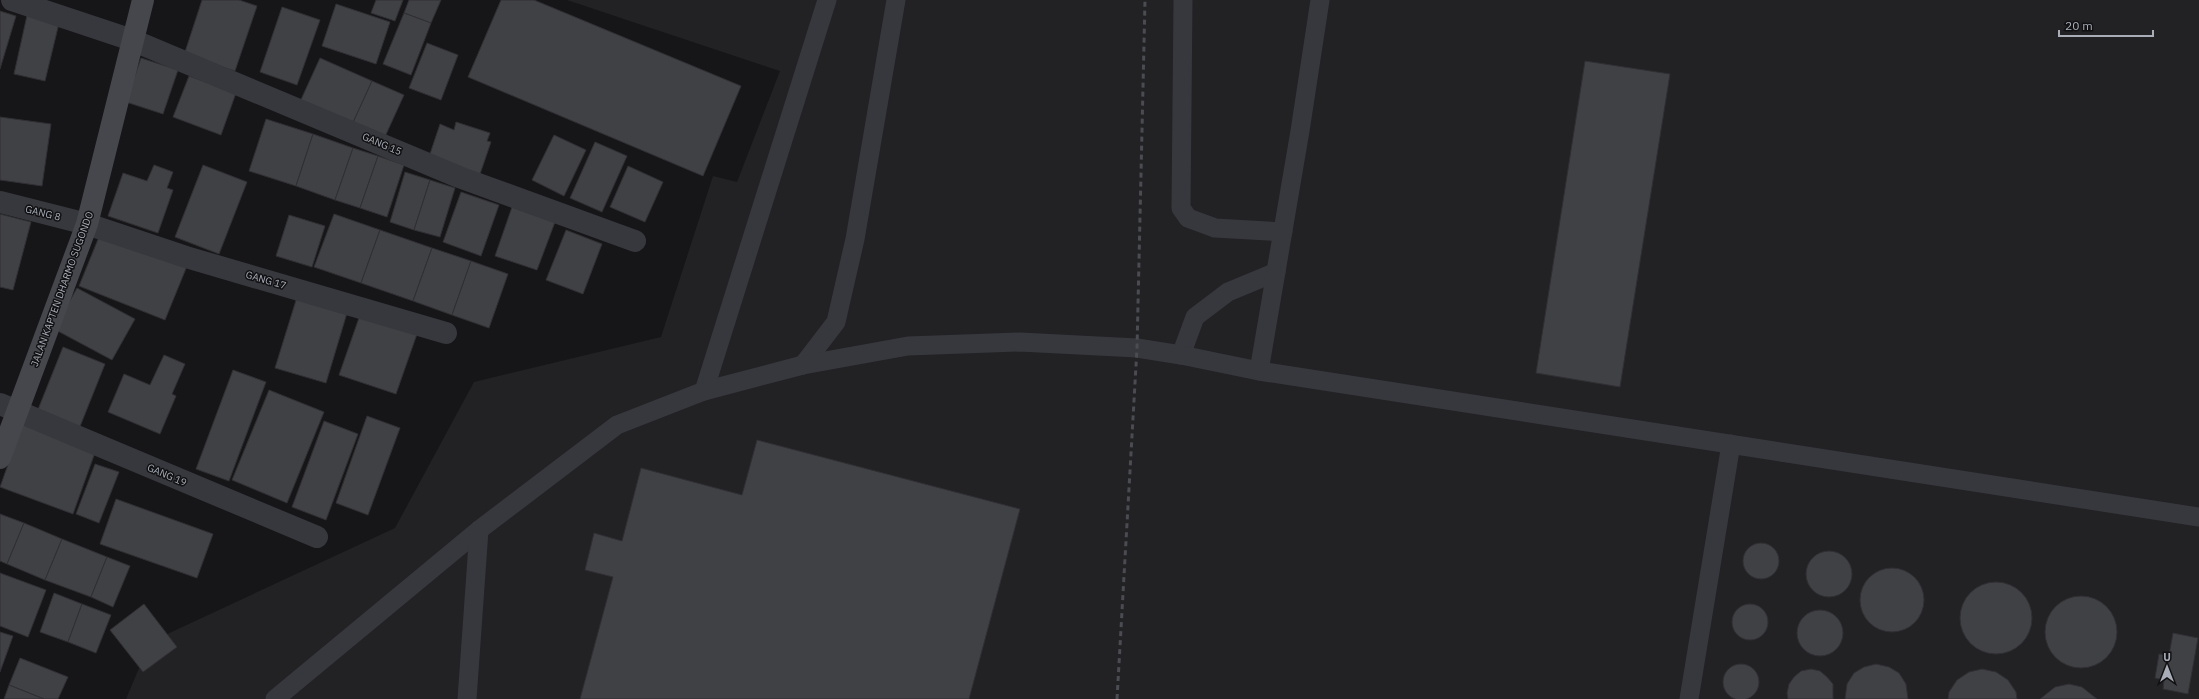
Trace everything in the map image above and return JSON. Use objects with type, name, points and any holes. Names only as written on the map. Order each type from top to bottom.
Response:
[{"type":"main road","name":"JALAN KAPTEN DHARMO SUGONDO","points":[[0,458],[9,408],[87,224],[143,0]]},
{"type":"street","name":"GANG 15","points":[[12,0],[132,40],[459,177],[635,241]]},
{"type":"street","name":"GANG 8","points":[[0,202],[87,224]]},
{"type":"street","name":"GANG 17","points":[[87,224],[186,257],[446,333]]},
{"type":"street","name":"GANG 19","points":[[9,408],[317,538]]},
{"type":"lane","points":[[704,391],[827,0]]},
{"type":"lane","points":[[803,365],[836,322],[855,239],[896,0]]},
{"type":"lane","points":[[1183,0],[1181,208],[1188,218],[1215,228],[1283,232]]},
{"type":"lane","points":[[1259,371],[1320,0]]},
{"type":"lane","points":[[1181,355],[1195,317],[1228,292],[1276,272]]},
{"type":"lane","points":[[275,699],[479,530],[617,425],[704,391],[803,365],[908,346],[1012,342],[1137,348],[1181,355],[1259,371],[2199,517]]},
{"type":"lane","points":[[1689,699],[1731,444]]},
{"type":"lane","points":[[454,699],[468,693],[479,530]]},
{"type":"shaded area","points":[[567,0],[2199,0],[2199,699],[126,699],[150,642],[395,528],[474,382],[661,337],[713,176],[737,182],[780,71]]},
{"type":"building","points":[[202,0],[239,0],[257,6],[235,71],[184,55]]},
{"type":"building","points":[[376,0],[403,0],[395,21],[371,13]]},
{"type":"building","points":[[409,0],[441,0],[431,23],[404,13]]},
{"type":"building","points":[[501,0],[534,0],[741,86],[703,176],[468,77]]},
{"type":"building","points":[[336,4],[390,22],[376,64],[322,46]]},
{"type":"building","points":[[282,7],[320,20],[297,85],[260,72]]},
{"type":"building","points":[[0,11],[16,16],[0,69]]},
{"type":"building","points":[[28,11],[60,19],[45,81],[14,74]]},
{"type":"building","points":[[404,13],[431,23],[411,75],[383,64]]},
{"type":"building","points":[[427,43],[458,55],[441,100],[409,88]]},
{"type":"building","points":[[141,58],[178,70],[163,114],[126,102]]},
{"type":"building","points":[[320,58],[372,81],[351,127],[299,104]]},
{"type":"building","points":[[1585,61],[1670,74],[1620,387],[1536,373]]},
{"type":"building","points":[[189,76],[236,93],[221,135],[173,117]]},
{"type":"building","points":[[372,81],[404,95],[383,141],[351,127]]},
{"type":"building","points":[[0,117],[51,124],[42,186],[0,180]]},
{"type":"building","points":[[266,119],[313,134],[296,186],[249,171]]},
{"type":"building","points":[[456,122],[490,133],[487,141],[491,142],[479,177],[428,160],[440,124],[454,130]]},
{"type":"building","points":[[313,134],[353,148],[335,200],[296,186]]},
{"type":"building","points":[[554,135],[586,150],[564,196],[532,180]]},
{"type":"building","points":[[595,142],[627,156],[602,212],[570,198]]},
{"type":"building","points":[[353,148],[378,156],[360,208],[335,200]]},
{"type":"building","points":[[378,156],[404,165],[387,217],[360,208]]},
{"type":"building","points":[[154,165],[173,172],[167,188],[173,190],[158,233],[108,216],[123,173],[147,181]]},
{"type":"building","points":[[203,165],[247,182],[219,254],[175,237]]},
{"type":"building","points":[[628,166],[663,182],[645,222],[610,207]]},
{"type":"building","points":[[405,172],[430,180],[414,230],[390,222]]},
{"type":"building","points":[[430,180],[455,188],[440,237],[414,230]]},
{"type":"building","points":[[461,192],[499,205],[481,256],[443,242]]},
{"type":"building","points":[[512,207],[555,222],[537,270],[495,256]]},
{"type":"building","points":[[0,214],[31,222],[13,290],[0,287]]},
{"type":"building","points":[[334,214],[380,230],[361,283],[314,267]]},
{"type":"building","points":[[289,215],[325,226],[312,267],[276,256]]},
{"type":"building","points":[[380,230],[432,248],[413,301],[361,283]]},
{"type":"building","points":[[566,230],[602,244],[583,294],[546,280]]},
{"type":"building","points":[[101,232],[187,266],[165,320],[79,286]]},
{"type":"building","points":[[432,248],[471,261],[452,315],[413,301]]},
{"type":"building","points":[[471,261],[508,274],[489,328],[452,315]]},
{"type":"building","points":[[77,288],[135,319],[112,360],[54,329]]},
{"type":"building","points":[[297,297],[347,313],[326,383],[275,368]]},
{"type":"building","points":[[360,315],[417,334],[396,394],[339,375]]},
{"type":"building","points":[[63,347],[105,364],[79,429],[37,412]]},
{"type":"building","points":[[164,355],[185,364],[172,394],[176,396],[160,434],[108,412],[124,374],[150,385]]},
{"type":"building","points":[[233,370],[266,382],[229,481],[196,469]]},
{"type":"building","points":[[269,390],[324,412],[287,503],[232,480]]},
{"type":"building","points":[[367,416],[400,428],[368,515],[336,503]]},
{"type":"building","points":[[24,420],[97,447],[73,514],[0,487]]},
{"type":"building","points":[[324,421],[358,434],[326,520],[292,507]]},
{"type":"building","points":[[757,440],[1020,509],[969,699],[580,699],[613,577],[585,570],[594,533],[622,541],[641,468],[742,495]]},
{"type":"building","points":[[95,464],[119,472],[99,523],[76,514]]},
{"type":"building","points":[[116,499],[213,534],[197,578],[100,544]]},
{"type":"building","points":[[0,514],[24,523],[7,564],[0,561]]},
{"type":"building","points":[[24,523],[62,539],[45,580],[7,564]]},
{"type":"building","points":[[62,539],[107,557],[91,597],[45,580]]},
{"type":"building","points":[[1761,543],[1771,546],[1776,551],[1779,561],[1776,571],[1771,576],[1761,579],[1751,576],[1746,571],[1743,561],[1746,551],[1751,546]]},
{"type":"building","points":[[1834,551],[1838,552],[1848,561],[1851,565],[1851,583],[1842,593],[1834,597],[1824,597],[1816,593],[1807,583],[1806,569],[1810,561],[1820,552]]},
{"type":"building","points":[[107,557],[130,566],[113,607],[91,597]]},
{"type":"building","points":[[1892,568],[1910,574],[1918,582],[1924,600],[1918,618],[1910,626],[1892,632],[1874,626],[1866,618],[1860,600],[1866,582],[1874,574]]},
{"type":"building","points":[[0,573],[46,590],[28,637],[0,626]]},
{"type":"building","points":[[1996,582],[2016,588],[2026,598],[2032,618],[2026,638],[2016,648],[1996,654],[1976,648],[1966,638],[1960,618],[1966,598],[1976,588]]},
{"type":"building","points":[[54,593],[82,604],[68,642],[40,632]]},
{"type":"building","points":[[2081,596],[2101,602],[2111,612],[2117,632],[2111,652],[2101,662],[2081,668],[2061,662],[2051,652],[2045,632],[2051,612],[2061,602]]},
{"type":"building","points":[[82,604],[111,615],[96,653],[68,642]]},
{"type":"building","points":[[144,604],[177,647],[143,672],[110,630]]},
{"type":"building","points":[[1750,604],[1760,607],[1765,612],[1768,622],[1765,632],[1760,637],[1750,640],[1740,637],[1735,632],[1732,622],[1735,612],[1740,607]]},
{"type":"building","points":[[1815,610],[1825,610],[1833,614],[1839,620],[1843,628],[1843,638],[1839,646],[1833,652],[1825,656],[1815,656],[1807,652],[1801,646],[1797,638],[1797,628],[1801,620],[1807,614]]},
{"type":"building","points":[[0,632],[13,636],[0,672]]},
{"type":"building","points":[[2173,633],[2198,638],[2188,694],[2163,689],[2164,680],[2155,678],[2159,654],[2169,655]]},
{"type":"building","points":[[20,658],[68,677],[58,699],[44,699],[9,685]]},
{"type":"building","points":[[1741,664],[1751,667],[1756,672],[1759,682],[1756,692],[1751,697],[1741,700],[1731,697],[1726,692],[1723,682],[1726,672],[1731,667]]},
{"type":"building","points":[[1876,664],[1889,667],[1899,673],[1906,684],[1908,699],[1845,699],[1847,684],[1854,673],[1864,667]]},
{"type":"building","points":[[1811,669],[1820,671],[1833,684],[1833,699],[1788,699],[1787,693],[1789,684],[1794,677],[1801,671]]},
{"type":"building","points":[[1982,669],[1996,672],[2008,680],[2016,692],[2017,699],[1948,699],[1949,692],[1957,680],[1969,672]]},
{"type":"building","points":[[2069,684],[2082,687],[2097,699],[2040,699],[2055,687]]},
{"type":"building","points":[[9,685],[44,699],[4,699]]},
{"type":"railway","points":[[1117,699],[1137,348],[1145,0]]}]
